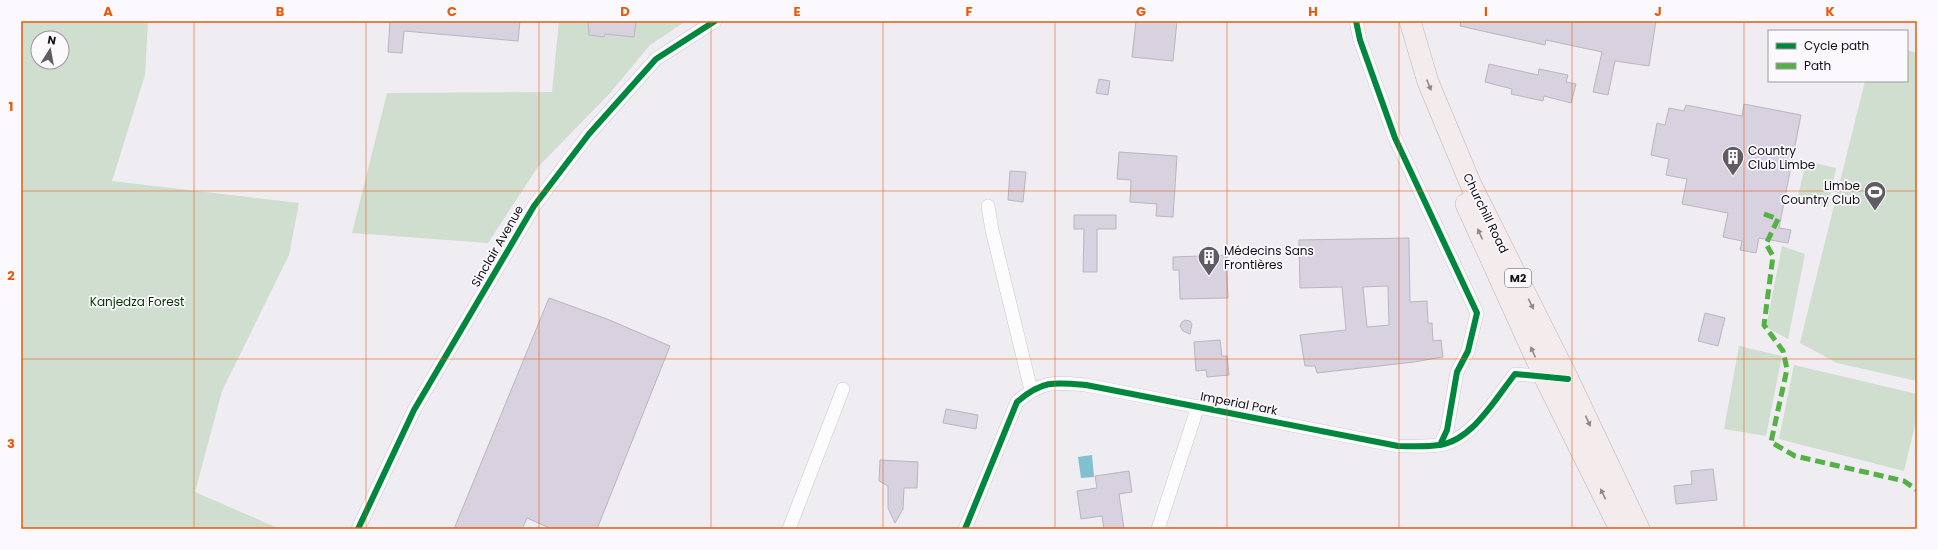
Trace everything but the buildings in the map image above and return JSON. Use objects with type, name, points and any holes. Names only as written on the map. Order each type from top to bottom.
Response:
[{"type":"highway","name":"Churchill Road","points":[[1397,21],[1399,36],[1414,86],[1460,192],[1544,376],[1620,529]]},
{"type":"highway","name":"Churchill Road","points":[[1410,21],[1428,82],[1471,185],[1568,379],[1639,529]]},
{"type":"street","name":"Sinclair Avenue","points":[[358,529],[414,410],[534,206],[589,134],[656,59],[715,21]]},
{"type":"street","points":[[1356,21],[1360,40],[1395,138],[1477,313],[1468,351],[1457,372],[1450,404],[1447,430],[1440,445]]},
{"type":"street","points":[[988,206],[992,230],[1031,390]]},
{"type":"street","name":"Imperial Park","points":[[965,529],[1017,402],[1031,390],[1046,384],[1062,383],[1086,385],[1398,446],[1440,445],[1457,439],[1478,422],[1514,374],[1568,379]]},
{"type":"street","points":[[789,529],[843,389]]},
{"type":"street","points":[[1158,529],[1198,406]]},
{"type":"green space","name":"Kanjedza Forest","points":[[21,21],[148,21],[145,75],[112,181],[299,203],[289,255],[222,391],[195,492],[280,529],[21,529]]},
{"type":"green space","points":[[559,21],[686,21],[650,45],[610,93],[537,168],[488,243],[352,233],[387,93],[552,92]]},
{"type":"green space","name":"Limbe Country Club","points":[[1908,50],[1917,53],[1917,381],[1837,363],[1800,343],[1865,82],[1908,82]]},
{"type":"green space","points":[[1806,161],[1836,168],[1828,207],[1797,201]]},
{"type":"green space","points":[[1782,246],[1805,254],[1788,339],[1766,327]]},
{"type":"green space","points":[[1739,346],[1782,356],[1766,436],[1724,429]]},
{"type":"green space","points":[[1794,365],[1917,394],[1917,417],[1904,471],[1779,439]]},
{"type":"water","points":[[1092,455],[1094,477],[1081,478],[1078,457]]},
{"type":"marked path","points":[[1764,214],[1778,219],[1766,244],[1773,256],[1764,325],[1783,351],[1787,369],[1771,442],[1795,456],[1904,481],[1917,490]]},
{"type":"cycle path","points":[[358,529],[414,410],[534,206],[589,134],[656,59],[715,21]]},
{"type":"cycle path","points":[[1356,21],[1360,40],[1395,138],[1477,313],[1468,351],[1457,372],[1447,430],[1440,445]]},
{"type":"cycle path","points":[[965,529],[1017,402],[1034,390],[1049,384],[1066,383],[1086,385],[1398,446],[1429,446],[1451,442],[1462,436],[1473,427],[1515,374],[1568,379]]},
{"type":"place","name":"Country Club Limbe","points":[[1733,176]]},
{"type":"place","name":"Limbe Country Club","points":[[1875,212]]},
{"type":"place","name":"Médecins Sans Frontières","points":[[1209,276]]}]
